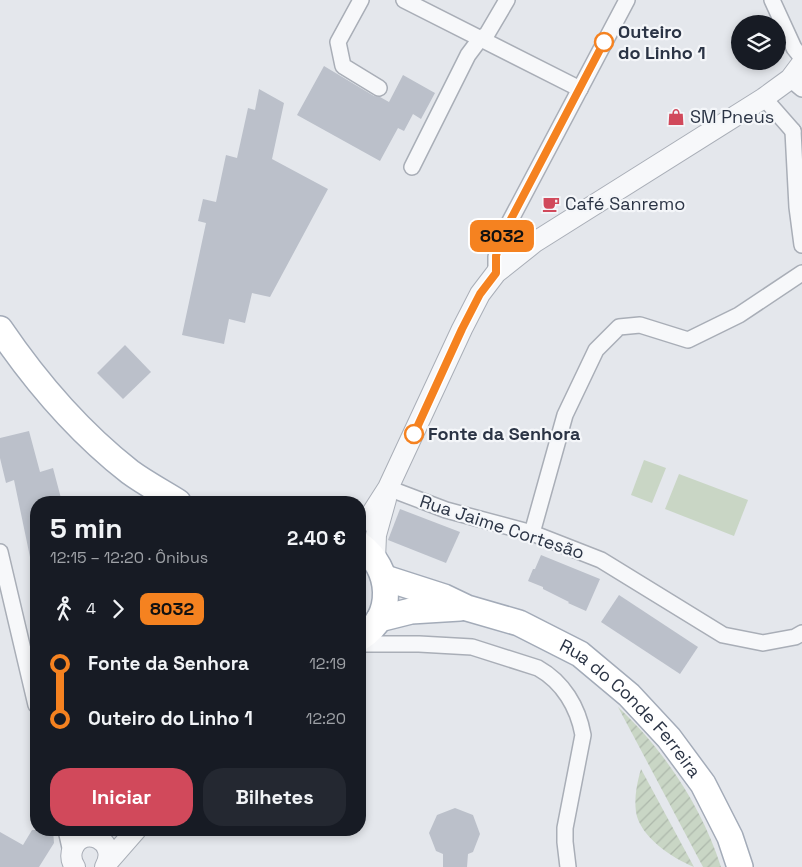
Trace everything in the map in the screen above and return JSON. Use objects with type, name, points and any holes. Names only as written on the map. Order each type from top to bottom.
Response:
[{"type":"main road","points":[[0,329],[26,368],[58,404],[100,446],[131,473],[168,496]]},
{"type":"main road","points":[[366,633],[373,628],[379,619],[386,599],[373,560]]},
{"type":"main road","name":"Rua do Conde Ferreira","points":[[373,560],[467,608],[519,623],[580,654],[629,695],[669,738],[703,784],[730,838],[740,867]]},
{"type":"main road","name":"Rua do Conde Ferreira","points":[[379,619],[414,611],[467,608]]},
{"type":"street","points":[[361,0],[338,42],[343,66],[379,88]]},
{"type":"street","points":[[404,0],[580,89]]},
{"type":"street","points":[[412,167],[468,55],[480,39],[487,34],[507,0]]},
{"type":"street","points":[[496,273],[496,256],[500,240],[627,0]]},
{"type":"street","points":[[774,1],[794,48],[802,58]]},
{"type":"street","points":[[366,518],[372,513],[388,488],[462,329],[480,294],[496,273],[534,242],[764,98],[796,84],[802,63]]},
{"type":"street","points":[[764,98],[798,128],[797,207],[802,245]]},
{"type":"street","points":[[532,533],[565,416],[596,350],[619,327],[640,325],[688,340],[739,315],[802,273]]},
{"type":"street","points":[[373,560],[376,534],[388,488]]},
{"type":"street","name":"Rua Jaime Cortesão","points":[[388,488],[446,510],[532,533],[601,560],[724,635],[763,643],[795,637],[802,633]]},
{"type":"street","points":[[0,552],[30,680]]},
{"type":"street","points":[[366,644],[419,644],[472,648],[538,668],[562,687],[573,704],[583,735],[565,828],[568,867]]},
{"type":"street","points":[[67,836],[72,861]]},
{"type":"street","points":[[72,861],[77,841],[88,836]]},
{"type":"street","points":[[91,836],[108,849],[107,864]]},
{"type":"street","points":[[107,864],[131,836]]},
{"type":"green space","points":[[644,460],[666,468],[652,503],[631,495]]},
{"type":"green space","points":[[679,474],[748,500],[734,536],[665,509]]},
{"type":"green space","points":[[618,707],[651,742],[680,781],[703,823],[721,867],[703,867]]},
{"type":"green space","points":[[641,769],[694,867],[658,846],[650,838],[639,821],[635,801]]},
{"type":"building","points":[[324,66],[374,96],[389,102],[403,75],[435,93],[421,119],[413,114],[404,131],[398,128],[380,161],[297,115]]},
{"type":"building","points":[[259,89],[284,103],[272,159],[328,189],[270,297],[252,293],[245,323],[229,319],[224,344],[182,335],[206,223],[198,221],[203,199],[216,202],[226,155],[237,158],[248,108],[255,110]]},
{"type":"building","points":[[125,345],[151,372],[123,399],[97,373]]},
{"type":"building","points":[[29,431],[40,472],[53,468],[60,496],[30,496],[30,557],[14,480],[6,483],[0,458],[0,438]]},
{"type":"building","points":[[400,509],[460,532],[446,563],[388,540]]},
{"type":"building","points":[[541,555],[600,579],[586,611],[568,603],[543,589],[543,587],[528,581]]},
{"type":"building","points":[[619,595],[698,647],[680,674],[601,622]]},
{"type":"building","points":[[455,808],[473,815],[480,834],[473,852],[468,854],[467,867],[443,867],[443,854],[436,851],[429,833],[437,815]]},
{"type":"building","points":[[0,832],[23,845],[30,833],[30,836],[53,836],[54,843],[39,867],[0,867]]},
{"type":"bus line","name":"8032","points":[[414,434],[462,329],[480,294],[496,273],[496,256],[500,240],[604,42]]},
{"type":"place","name":"Outeiro do Linho 1","points":[[604,42]]},
{"type":"place","name":"SM Pneus","points":[[676,117]]},
{"type":"place","name":"Café Sanremo","points":[[551,204]]},
{"type":"place","name":"Fonte da Senhora","points":[[414,434]]}]
